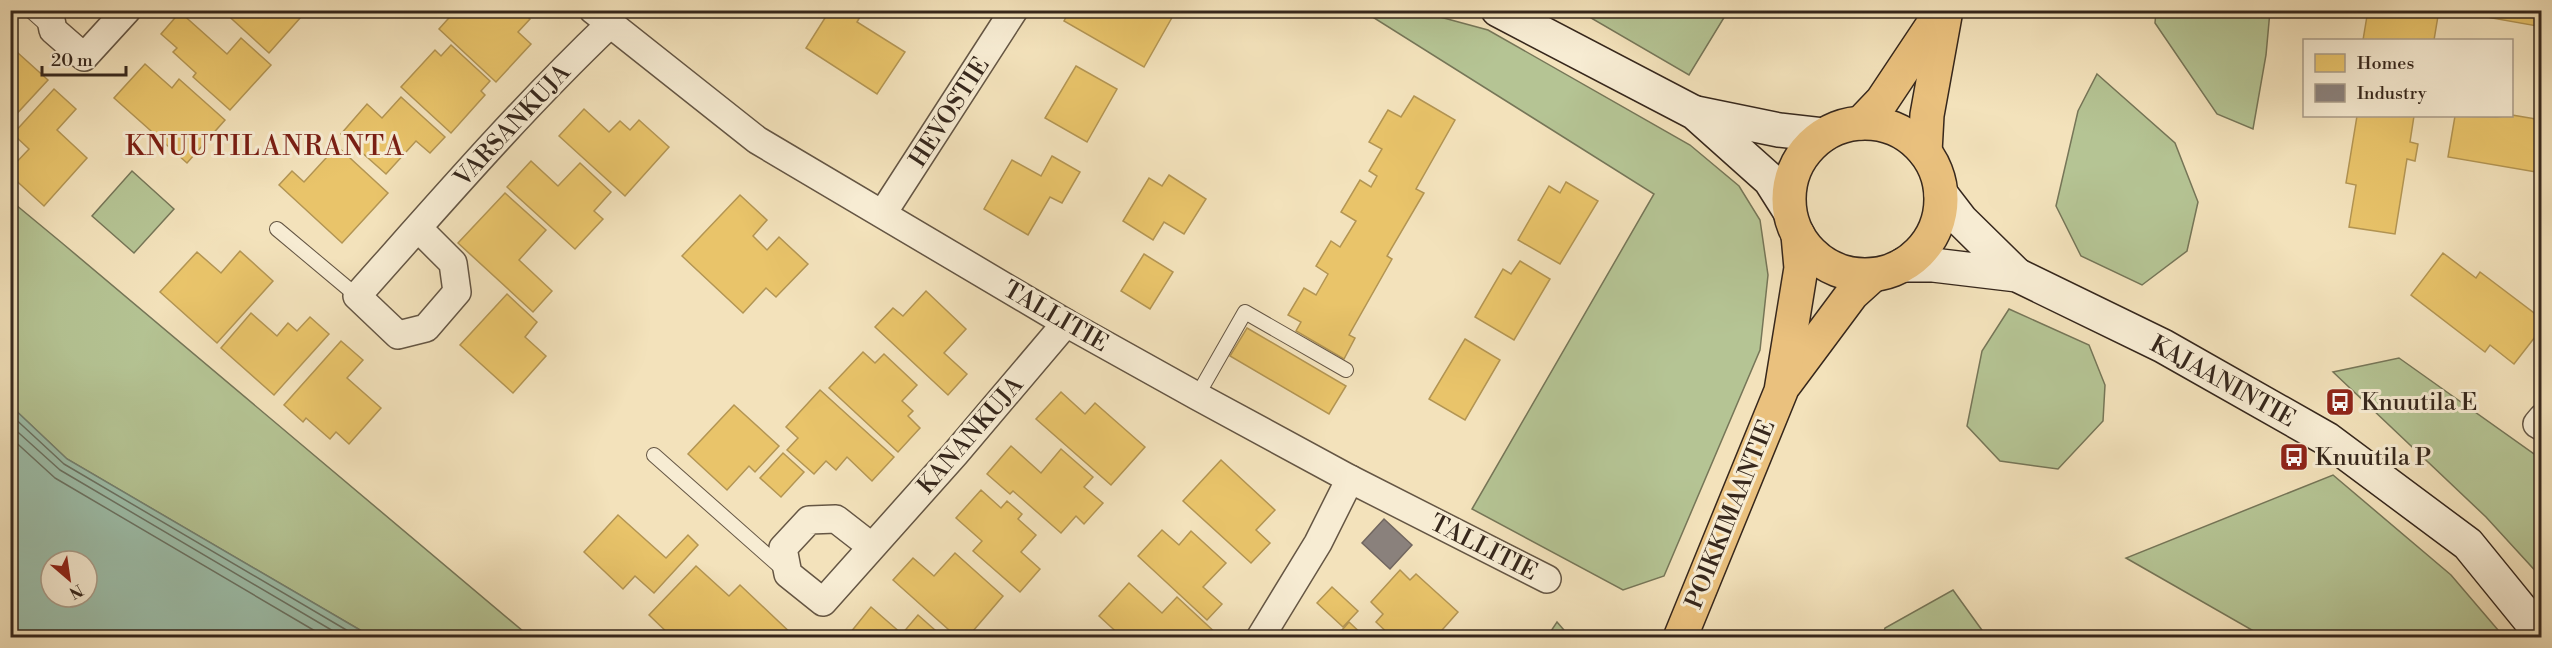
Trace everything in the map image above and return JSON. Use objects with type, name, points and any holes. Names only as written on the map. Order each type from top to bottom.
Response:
[{"type":"main road","points":[[1498,10],[1695,113],[1770,180],[1794,223],[1817,258],[1829,266],[1858,275],[1888,270],[1925,247],[1933,235],[1941,208],[1941,194],[1936,174],[1925,152],[1901,131],[1886,126],[1861,123],[1838,128],[1823,135],[1802,155],[1795,168],[1788,196],[1794,223]]},
{"type":"main road","points":[[1861,123],[1882,101],[1944,10]]},
{"type":"main road","points":[[1925,152],[1928,115],[1944,10]]},
{"type":"main road","points":[[1695,113],[1779,130],[1823,135]]},
{"type":"main road","name":"KAJAANINTIE","points":[[1941,194],[1961,220],[2017,275],[2163,346],[2327,439],[2468,544],[2541,635]]},
{"type":"main road","name":"POIKKIMAANTIE","points":[[1680,638],[1781,391],[1801,268],[1794,223]]},
{"type":"main road","name":"KAJAANINTIE","points":[[1888,270],[1933,265],[2017,275]]},
{"type":"main road","name":"POIKKIMAANTIE","points":[[1781,391],[1852,294],[1888,270]]},
{"type":"street","points":[[51,20],[84,57],[127,10]]},
{"type":"street","name":"HEVOSTIE","points":[[883,213],[1014,10]]},
{"type":"street","name":"TALLITIE","points":[[601,18],[757,140],[1066,323],[1197,396],[1350,479],[1546,579]]},
{"type":"street","name":"VARSANKUJA","points":[[357,296],[554,78],[601,18]]},
{"type":"street","points":[[357,296],[398,335],[426,328],[457,292],[453,263],[418,228]]},
{"type":"street","name":"KANANKUJA","points":[[788,574],[823,602],[1066,323]]},
{"type":"street","points":[[1260,638],[1318,543],[1350,479]]},
{"type":"street","points":[[788,574],[783,548],[809,520],[836,519],[872,547]]},
{"type":"lane","points":[[30,10],[51,20]]},
{"type":"lane","points":[[277,229],[357,296]]},
{"type":"lane","points":[[1197,396],[1245,312],[1346,370]]},
{"type":"lane","points":[[654,455],[788,574]]},
{"type":"shaded area","points":[[1728,10],[1689,75],[1579,11]]},
{"type":"shaded area","points":[[1363,11],[1418,11],[1488,30],[1690,145],[1739,186],[1760,220],[1768,275],[1760,350],[1664,576],[1623,590],[1472,509],[1654,194]]},
{"type":"shaded area","points":[[2156,11],[2270,11],[2266,55],[2253,129],[2217,114],[2155,23]]},
{"type":"shaded area","points":[[2097,74],[2175,143],[2198,202],[2187,251],[2142,285],[2081,256],[2056,206],[2078,111]]},
{"type":"shaded area","points":[[132,171],[174,209],[134,253],[92,216]]},
{"type":"shaded area","points":[[10,200],[530,637],[372,637],[67,459],[11,406]]},
{"type":"shaded area","points":[[2009,309],[2089,345],[2105,385],[2103,421],[2058,469],[2000,461],[1967,426],[1982,351]]},
{"type":"shaded area","points":[[2399,358],[2541,459],[2541,577],[2486,517],[2333,372]]},
{"type":"shaded area","points":[[2333,475],[2451,575],[2504,637],[2264,637],[2126,558]]},
{"type":"shaded area","points":[[1953,590],[1984,633],[1983,637],[1882,637],[1885,628]]},
{"type":"shaded area","points":[[1557,622],[1570,637],[1547,637]]},
{"type":"water","points":[[11,406],[67,459],[372,637],[11,637]]},
{"type":"building: Homes","points":[[222,10],[294,10],[301,17],[269,53]]},
{"type":"building: Homes","points":[[456,10],[520,10],[530,19],[518,32],[531,44],[496,82],[439,29]]},
{"type":"building: Homes","points":[[830,10],[864,10],[857,22],[905,52],[877,94],[806,48]]},
{"type":"building: Homes","points":[[1070,10],[1168,10],[1174,14],[1144,67],[1064,21]]},
{"type":"building: Homes","points":[[2368,10],[2439,10],[2434,39],[2363,39]]},
{"type":"building: Homes","points":[[2470,10],[2540,10],[2537,26],[2469,14]]},
{"type":"building: Homes","points":[[180,12],[227,54],[241,38],[271,65],[230,110],[193,77],[196,73],[173,52],[177,48],[161,34]]},
{"type":"building: Homes","points":[[451,45],[490,81],[481,91],[485,95],[451,133],[401,87],[435,50],[441,56]]},
{"type":"building: Homes","points":[[18,53],[48,80],[10,121],[10,61]]},
{"type":"building: Homes","points":[[145,64],[172,88],[179,79],[225,120],[187,163],[114,98]]},
{"type":"building: Homes","points":[[1076,66],[1117,89],[1087,142],[1045,118]]},
{"type":"building: Homes","points":[[54,89],[76,109],[57,130],[87,158],[44,206],[10,175],[10,169],[29,149],[13,134]]},
{"type":"building: Homes","points":[[1414,96],[1455,120],[1416,189],[1424,193],[1387,256],[1392,259],[1349,335],[1355,338],[1344,359],[1296,331],[1301,322],[1288,315],[1304,288],[1316,295],[1328,274],[1316,266],[1331,241],[1340,247],[1356,221],[1341,212],[1360,180],[1371,187],[1377,176],[1369,171],[1382,149],[1369,142],[1388,110],[1401,117]]},
{"type":"building: Homes","points":[[401,97],[445,137],[430,153],[416,141],[386,174],[341,134],[367,104],[382,118]]},
{"type":"building: Homes","points":[[584,109],[609,132],[620,121],[630,130],[639,120],[669,147],[625,196],[559,136]]},
{"type":"building: Homes","points":[[2513,115],[2542,120],[2542,173],[2448,157],[2455,117],[2513,117]]},
{"type":"building: Homes","points":[[2357,117],[2414,117],[2410,142],[2418,144],[2415,161],[2407,159],[2395,234],[2349,227],[2356,185],[2346,183]]},
{"type":"building: Homes","points":[[337,146],[388,193],[342,243],[279,185],[292,171],[304,182]]},
{"type":"building: Homes","points":[[1052,156],[1080,172],[1062,203],[1050,197],[1028,235],[984,209],[1012,160],[1041,176]]},
{"type":"building: Homes","points":[[531,161],[558,186],[580,163],[611,192],[594,211],[603,219],[575,249],[507,187]]},
{"type":"building: Homes","points":[[1169,175],[1206,199],[1184,234],[1164,222],[1153,240],[1123,221],[1149,178],[1162,186]]},
{"type":"building: Homes","points":[[1566,182],[1598,201],[1560,264],[1518,240],[1549,186],[1560,193]]},
{"type":"building: Homes","points":[[505,193],[546,230],[519,260],[552,291],[533,312],[458,243]]},
{"type":"building: Homes","points":[[740,195],[767,220],[753,236],[767,250],[779,237],[808,264],[776,297],[766,288],[743,313],[682,256]]},
{"type":"building: Homes","points":[[240,251],[273,281],[217,343],[160,292],[197,252],[221,273]]},
{"type":"building: Homes","points":[[2443,253],[2476,278],[2480,272],[2542,319],[2542,328],[2514,364],[2490,345],[2485,352],[2411,295]]},
{"type":"building: Homes","points":[[1144,254],[1173,272],[1150,309],[1121,291]]},
{"type":"building: Homes","points":[[1520,261],[1550,279],[1514,340],[1475,317],[1503,269],[1511,274]]},
{"type":"building: Homes","points":[[926,291],[966,329],[944,353],[967,374],[948,395],[875,327],[893,308],[903,316]]},
{"type":"building: Homes","points":[[507,294],[537,322],[525,337],[546,356],[513,393],[460,345]]},
{"type":"building: Homes","points":[[251,313],[277,336],[288,323],[297,331],[310,317],[329,334],[274,395],[221,348]]},
{"type":"building: Homes","points":[[1247,328],[1346,386],[1329,414],[1230,356]]},
{"type":"building: Homes","points":[[1465,339],[1500,360],[1465,420],[1429,399]]},
{"type":"building: Homes","points":[[341,341],[363,360],[347,378],[381,408],[349,444],[336,432],[330,439],[306,418],[303,422],[284,405]]},
{"type":"building: Homes","points":[[863,352],[875,363],[884,354],[917,385],[902,401],[913,411],[908,416],[920,428],[898,452],[829,388]]},
{"type":"building: Homes","points":[[820,390],[894,457],[872,481],[847,457],[836,470],[826,461],[814,474],[787,450],[798,438],[786,427]]},
{"type":"building: Homes","points":[[1061,392],[1085,414],[1095,403],[1145,447],[1111,485],[1036,419]]},
{"type":"building: Homes","points":[[734,405],[779,446],[755,472],[749,466],[727,490],[688,454]]},
{"type":"building: Homes","points":[[1011,446],[1041,473],[1061,449],[1093,477],[1084,487],[1103,503],[1084,524],[1076,516],[1061,533],[1013,491],[1010,494],[987,474]]},
{"type":"building: Homes","points":[[783,453],[804,472],[781,497],[760,478]]},
{"type":"building: Homes","points":[[1221,460],[1275,510],[1256,530],[1270,543],[1251,563],[1183,501]]},
{"type":"building: Homes","points":[[981,490],[1001,508],[1007,501],[1022,514],[1018,519],[1036,535],[1021,552],[1040,569],[1020,592],[973,551],[982,541],[956,518]]},
{"type":"building: Homes","points":[[618,515],[666,558],[688,535],[698,545],[654,593],[635,576],[623,589],[584,552]]},
{"type":"building: Homes","points":[[1162,530],[1179,545],[1191,531],[1226,563],[1203,587],[1222,604],[1207,620],[1138,556]]},
{"type":"building: Homes","points":[[955,553],[1003,596],[967,638],[958,638],[893,580],[913,558],[934,576]]},
{"type":"building: Homes","points":[[696,566],[729,596],[740,585],[796,638],[723,638],[720,634],[717,638],[673,638],[649,615]]},
{"type":"building: Homes","points":[[1400,570],[1410,580],[1416,574],[1458,612],[1435,638],[1412,638],[1405,632],[1400,638],[1393,638],[1376,622],[1383,614],[1371,602]]},
{"type":"building: Homes","points":[[1129,583],[1162,613],[1177,597],[1219,636],[1123,638],[1099,616]]},
{"type":"building: Homes","points":[[1332,587],[1358,611],[1343,627],[1317,603]]},
{"type":"building: Homes","points":[[871,607],[902,634],[918,615],[944,638],[846,638]]},
{"type":"building: Homes","points":[[1349,622],[1366,638],[1335,638]]},
{"type":"building: Industry","points":[[1384,519],[1412,545],[1390,569],[1362,543]]},
{"type":"place","name":"Knuutila E","points":[[2340,402]]},
{"type":"place","name":"Knuutila P","points":[[2294,457]]},
{"type":"district","name":"KNUUTILANRANTA","points":[[265,146]]}]
